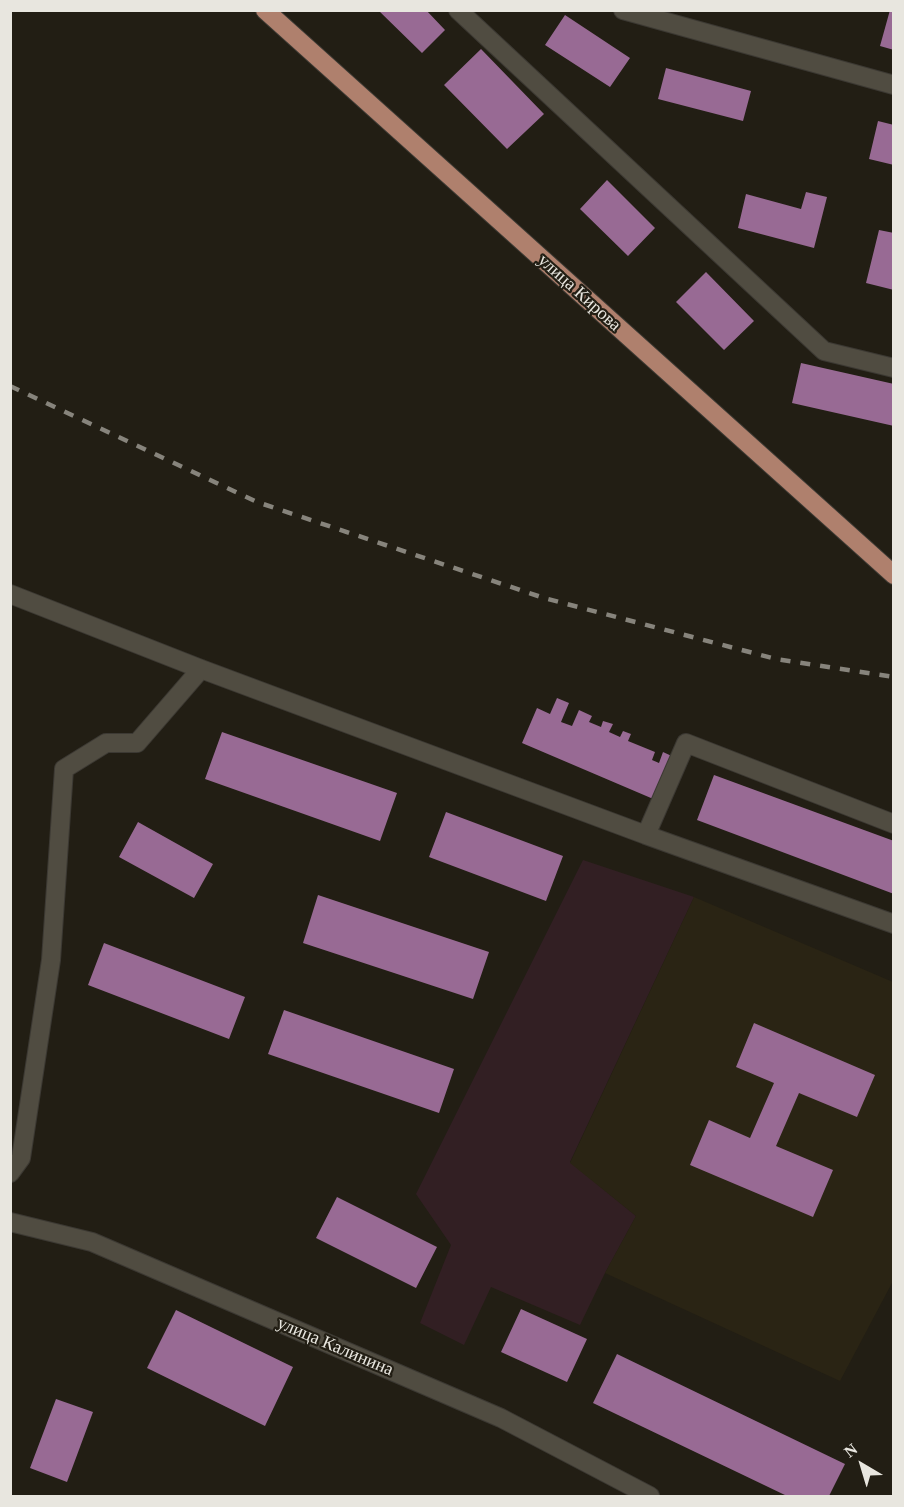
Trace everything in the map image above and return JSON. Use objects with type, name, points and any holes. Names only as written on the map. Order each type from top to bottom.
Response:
[{"type":"main road","name":"улица Кирова","points":[[265,10],[894,575]]},
{"type":"street","points":[[458,10],[824,351],[894,368]]},
{"type":"street","points":[[623,10],[894,85]]},
{"type":"street","points":[[10,594],[201,669],[646,835],[894,924]]},
{"type":"street","points":[[10,1173],[21,1158],[51,960],[64,769],[106,743],[137,743],[201,669]]},
{"type":"street","points":[[646,835],[686,743],[894,824]]},
{"type":"street","name":"улица Калинина","points":[[10,1222],[92,1242],[501,1418],[650,1497]]},
{"type":"shaded area","points":[[583,860],[694,897],[570,1162],[636,1216],[580,1325],[491,1287],[464,1345],[420,1323],[451,1245],[416,1194]]},
{"type":"shaded area","points":[[694,897],[893,982],[893,1281],[840,1381],[605,1273],[636,1216],[570,1163]]},
{"type":"building","points":[[378,10],[426,10],[445,30],[422,53]]},
{"type":"building","points":[[890,10],[894,10],[894,50],[880,46]]},
{"type":"building","points":[[565,15],[630,58],[610,87],[545,45]]},
{"type":"building","points":[[481,49],[544,114],[507,149],[444,85]]},
{"type":"building","points":[[666,68],[751,91],[743,121],[658,99]]},
{"type":"building","points":[[878,121],[894,125],[894,165],[869,159]]},
{"type":"building","points":[[607,180],[655,228],[628,256],[580,209]]},
{"type":"building","points":[[806,192],[827,197],[814,248],[738,228],[746,194],[801,209]]},
{"type":"building","points":[[879,230],[894,233],[894,290],[866,283]]},
{"type":"building","points":[[706,272],[754,321],[724,350],[676,302]]},
{"type":"building","points":[[801,363],[894,384],[894,426],[792,403]]},
{"type":"building","points":[[557,698],[569,703],[561,722],[572,726],[579,710],[592,716],[589,722],[601,727],[603,721],[613,724],[609,732],[620,737],[623,731],[631,734],[628,741],[655,752],[652,760],[659,763],[663,752],[676,758],[658,801],[522,743],[537,708],[550,714]]},
{"type":"building","points":[[222,732],[397,793],[380,841],[205,779]]},
{"type":"building","points":[[714,775],[894,841],[894,894],[697,820]]},
{"type":"building","points":[[446,812],[563,856],[546,901],[429,857]]},
{"type":"building","points":[[138,822],[213,864],[194,898],[119,857]]},
{"type":"building","points":[[318,895],[489,952],[473,999],[303,943]]},
{"type":"building","points":[[104,943],[245,997],[229,1039],[88,985]]},
{"type":"building","points":[[284,1010],[454,1069],[439,1113],[268,1054]]},
{"type":"building","points":[[754,1023],[875,1075],[857,1117],[799,1093],[776,1146],[833,1170],[813,1217],[690,1165],[709,1120],[750,1138],[774,1083],[736,1067]]},
{"type":"building","points":[[337,1197],[437,1247],[416,1288],[316,1238]]},
{"type":"building","points":[[521,1309],[587,1339],[567,1382],[501,1352]]},
{"type":"building","points":[[176,1310],[293,1367],[265,1426],[147,1368]]},
{"type":"building","points":[[617,1354],[845,1464],[829,1496],[787,1496],[593,1403]]},
{"type":"building","points":[[56,1399],[93,1412],[67,1482],[30,1468]]},
{"type":"railway","points":[[10,386],[257,502],[544,598],[776,659],[894,677]]}]
